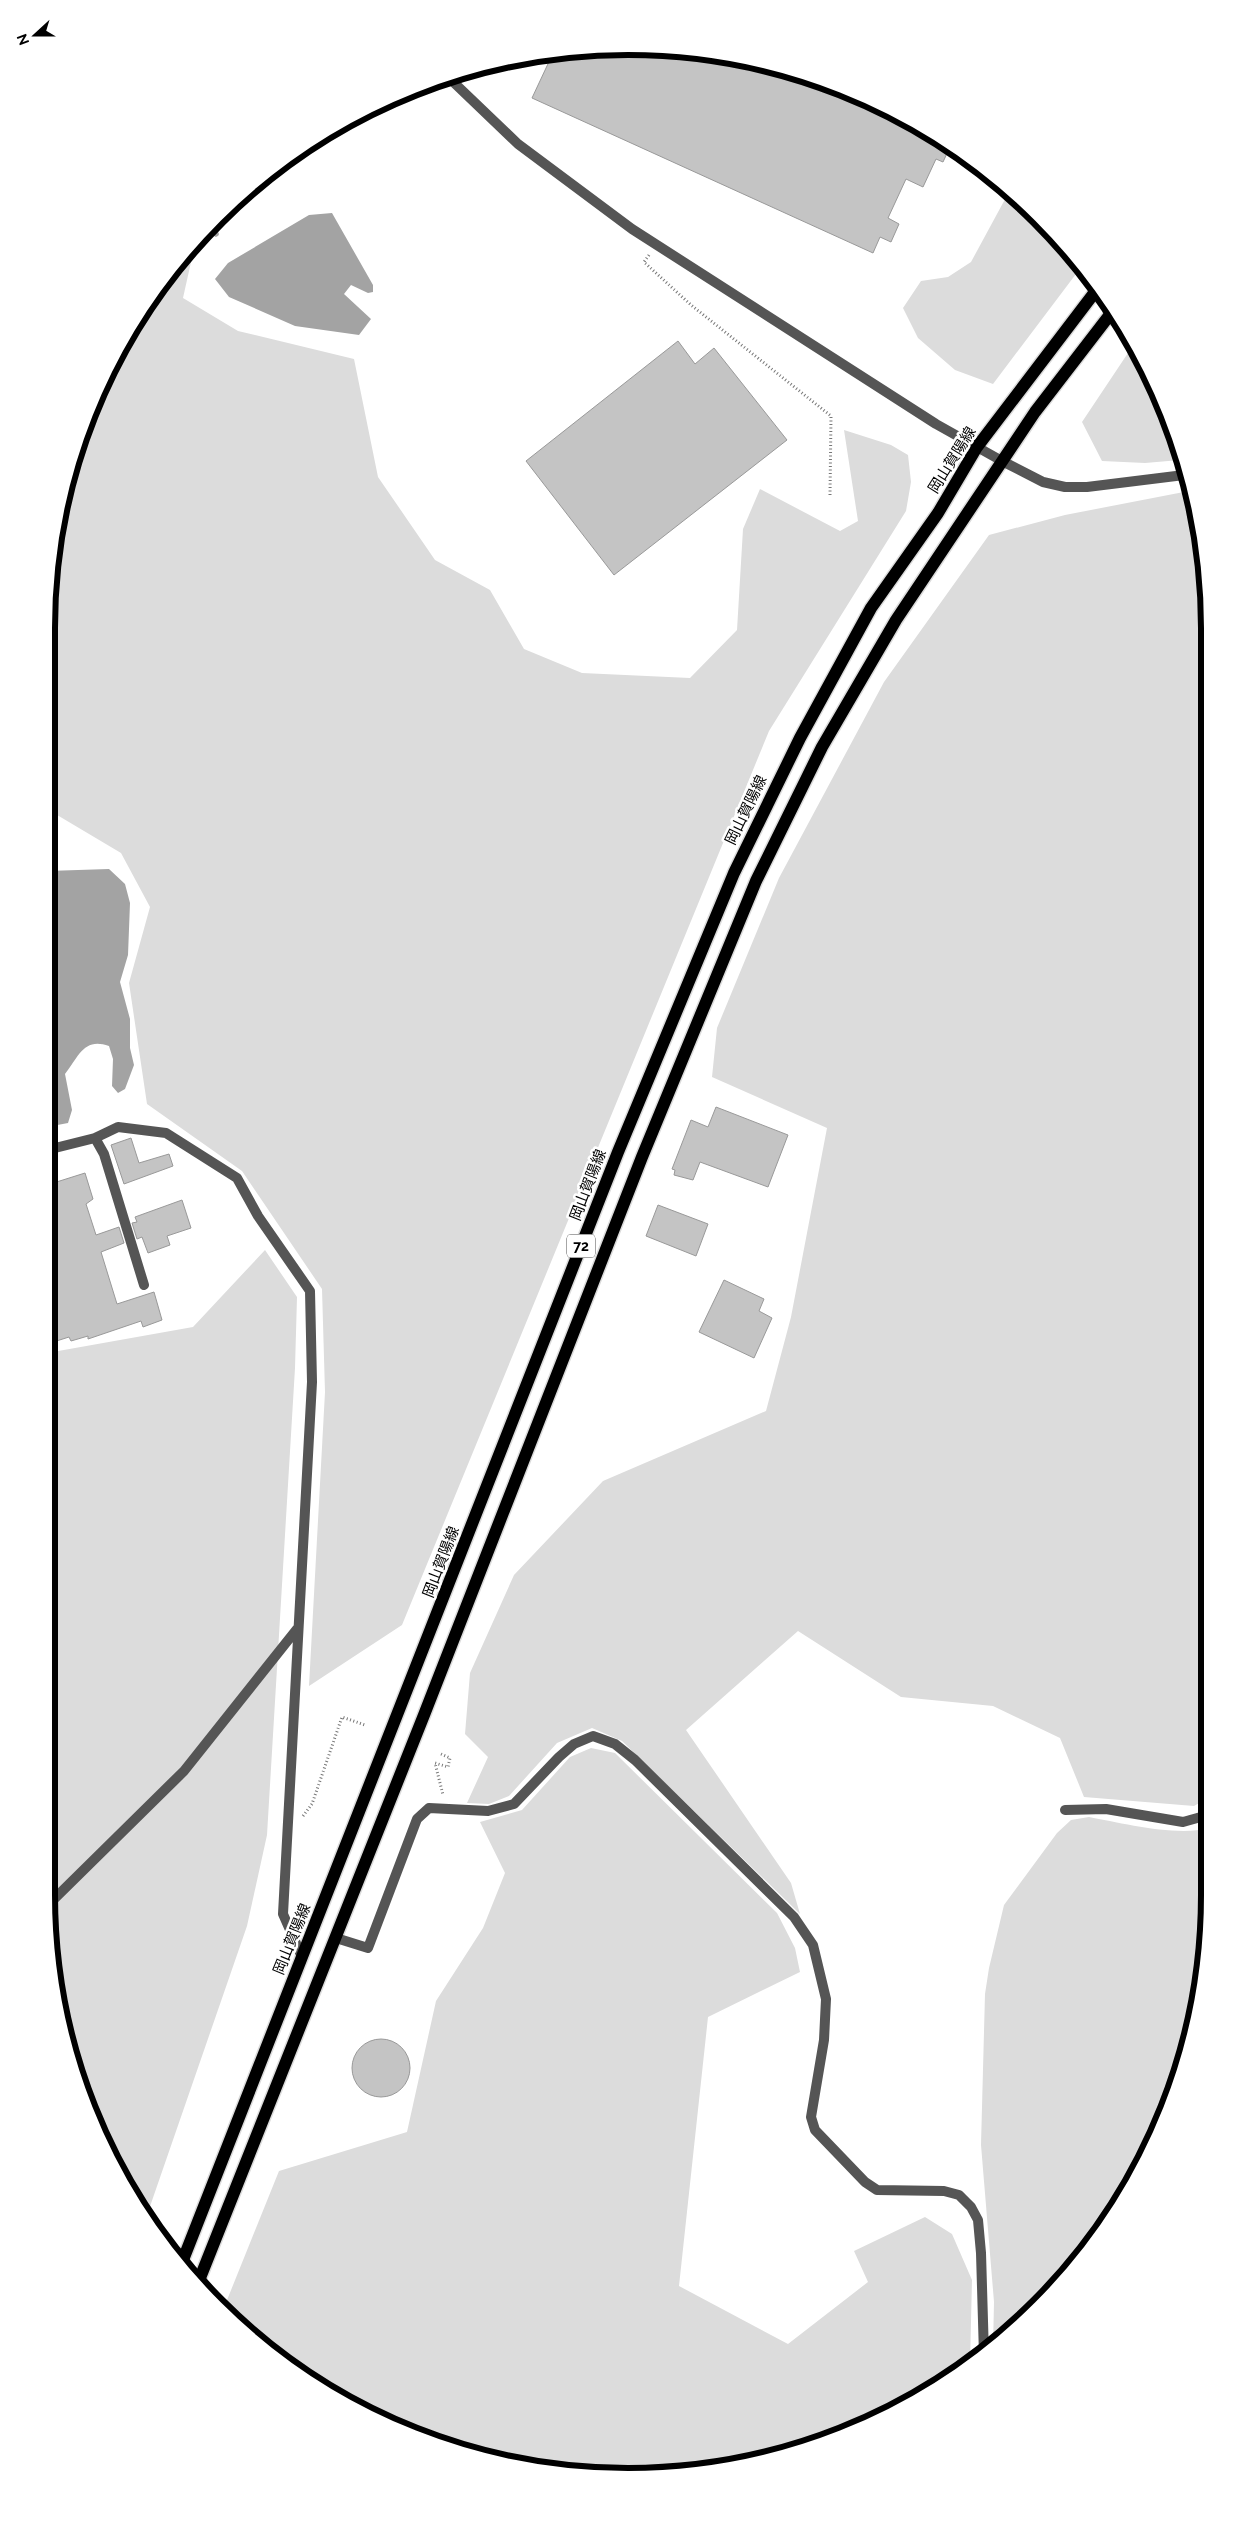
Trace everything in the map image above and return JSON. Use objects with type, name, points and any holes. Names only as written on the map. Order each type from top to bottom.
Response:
[{"type":"main road","name":"岡山賀陽線","points":[[184,2257],[618,1152],[734,873],[800,738],[871,608],[938,513],[977,447],[1093,294]]},
{"type":"main road","name":"72","points":[[201,2277],[336,1938],[642,1157],[756,880],[822,747],[886,637],[1035,412],[1108,317]]},
{"type":"street","points":[[454,82],[518,144],[632,229],[936,424],[1002,461],[1043,482],[1065,487],[1088,487],[1180,476]]},
{"type":"street","points":[[55,1148],[95,1138],[118,1127],[166,1133],[237,1178],[258,1216],[310,1291],[312,1382],[283,1914],[302,1958]]},
{"type":"street","points":[[95,1138],[104,1154],[144,1285]]},
{"type":"street","points":[[55,1898],[184,1771],[298,1629]]},
{"type":"street","points":[[336,1938],[368,1948],[417,1819],[429,1808],[488,1812],[514,1804],[559,1756],[574,1744],[594,1736],[615,1744],[635,1760],[708,1835],[794,1917],[813,1945],[826,1999],[824,2040],[811,2117],[815,2130],[865,2182],[877,2190],[944,2191],[959,2195],[971,2207],[978,2220],[984,2344]]},
{"type":"street","points":[[1065,1810],[1106,1809],[1183,1822],[1201,1817]]},
{"type":"path","points":[[649,255],[644,262],[691,305],[831,416],[830,495]]},
{"type":"path","points":[[287,1838],[312,1804],[342,1717],[365,1725]]},
{"type":"path","points":[[441,1754],[450,1758],[448,1767],[435,1763],[444,1797],[441,1808]]},
{"type":"shaded area","points":[[1006,197],[1059,250],[1077,272],[993,384],[955,370],[918,338],[903,308],[921,281],[948,277],[971,262]]},
{"type":"shaded area","points":[[332,213],[373,285],[373,292],[368,293],[351,285],[344,294],[371,319],[359,335],[295,326],[229,297],[215,279],[228,263],[309,215]]},
{"type":"shaded area","points":[[192,256],[183,298],[238,331],[354,359],[378,477],[435,560],[490,590],[524,649],[582,673],[690,678],[737,630],[743,529],[760,489],[840,531],[858,521],[844,430],[891,445],[908,455],[911,482],[906,511],[769,731],[402,1625],[309,1686],[325,1392],[322,1289],[242,1171],[147,1104],[129,983],[150,907],[121,853],[55,814],[55,628],[60,553],[66,516],[85,444],[114,375],[132,341],[152,310],[173,279]]},
{"type":"shaded area","points":[[1129,351],[1157,409],[1176,460],[1145,463],[1102,461],[1082,422]]},
{"type":"shaded area","points":[[1184,492],[1196,553],[1201,628],[1201,1802],[1194,1806],[1084,1797],[1060,1738],[993,1706],[901,1697],[798,1631],[686,1730],[791,1883],[800,1914],[622,1741],[592,1728],[557,1743],[509,1796],[489,1804],[467,1803],[488,1757],[465,1734],[470,1673],[514,1575],[603,1481],[766,1411],[791,1317],[827,1128],[712,1077],[717,1028],[779,878],[884,682],[989,535],[1065,515]]},
{"type":"shaded area","points":[[109,869],[125,884],[130,903],[128,955],[120,982],[130,1019],[130,1048],[134,1065],[125,1089],[118,1093],[112,1086],[113,1059],[109,1046],[94,1044],[88,1046],[78,1055],[65,1074],[72,1110],[68,1123],[55,1125],[55,871]]},
{"type":"shaded area","points":[[265,1250],[297,1297],[295,1368],[267,1835],[247,1926],[149,2209],[114,2148],[85,2079],[66,2007],[60,1970],[55,1895],[55,1352],[193,1327]]},
{"type":"shaded area","points":[[591,1748],[615,1753],[777,1913],[795,1948],[800,1972],[708,2017],[679,2286],[788,2344],[868,2282],[854,2251],[925,2217],[952,2234],[972,2280],[970,2355],[914,2391],[881,2409],[812,2438],[740,2457],[665,2467],[591,2467],[516,2457],[444,2438],[375,2409],[341,2391],[279,2350],[226,2303],[279,2171],[407,2132],[436,2001],[483,1928],[505,1873],[480,1822],[522,1810],[570,1757]]},
{"type":"shaded area","points":[[1089,1817],[1166,1830],[1201,1829],[1200,1932],[1196,1970],[1190,2007],[1171,2079],[1142,2148],[1124,2182],[1083,2244],[1059,2273],[993,2337],[994,2302],[981,2145],[985,1994],[989,1968],[1004,1905],[1057,1833],[1071,1820]]},
{"type":"building","points":[[628,55],[703,60],[740,66],[812,85],[881,114],[947,153],[943,162],[936,159],[923,187],[906,179],[888,218],[899,224],[891,242],[880,237],[873,253],[532,98],[550,61],[591,56]]},
{"type":"building","points":[[678,341],[695,364],[714,348],[787,440],[614,575],[526,461]]},
{"type":"building","points":[[716,1107],[788,1135],[768,1187],[700,1162],[693,1180],[674,1175],[675,1170],[672,1169],[691,1120],[708,1127]]},
{"type":"building","points":[[131,1138],[139,1163],[169,1154],[173,1166],[124,1184],[111,1145]]},
{"type":"building","points":[[85,1173],[93,1199],[86,1204],[96,1235],[119,1227],[124,1243],[101,1252],[117,1304],[154,1292],[162,1320],[143,1327],[141,1321],[88,1339],[88,1336],[71,1341],[69,1337],[55,1341],[55,1291],[57,1290],[55,1283],[55,1182]]},
{"type":"building","points":[[182,1200],[191,1228],[167,1236],[170,1245],[148,1253],[142,1237],[137,1239],[132,1223],[137,1222],[135,1217]]},
{"type":"building","points":[[658,1205],[708,1224],[696,1256],[646,1236]]},
{"type":"building","points":[[724,1280],[764,1299],[759,1311],[772,1318],[754,1358],[699,1332]]},
{"type":"building","points":[[381,2039],[392,2041],[405,2052],[410,2068],[408,2079],[397,2092],[381,2097],[370,2095],[357,2084],[352,2068],[354,2057],[365,2044]]}]
